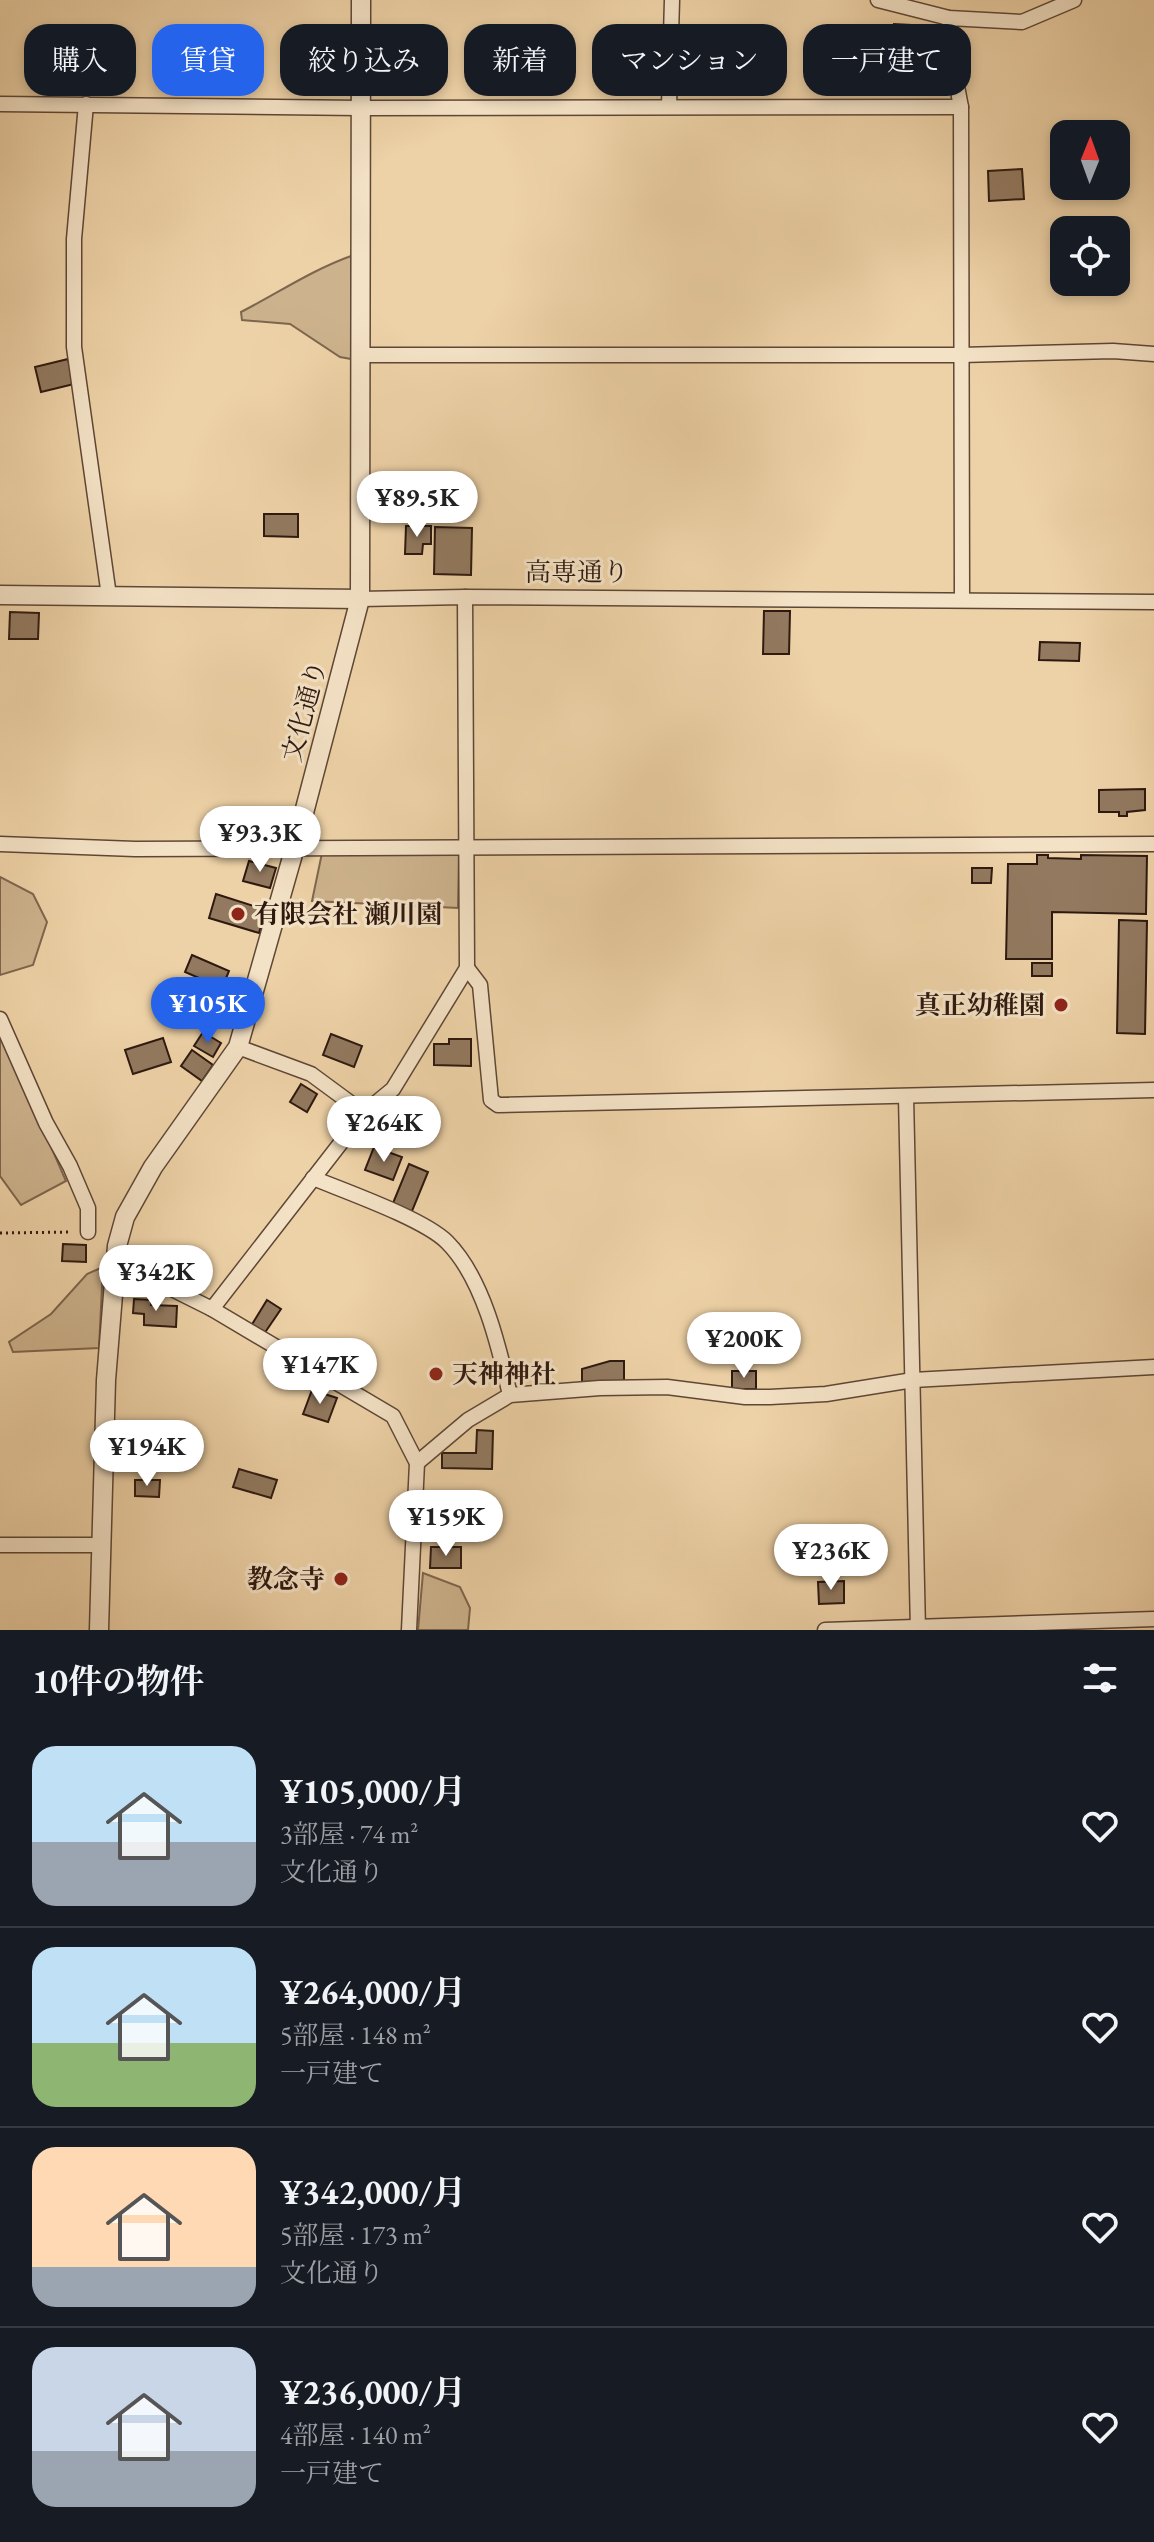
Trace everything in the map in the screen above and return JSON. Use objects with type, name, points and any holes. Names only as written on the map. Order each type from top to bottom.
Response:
[{"type":"street","name":"文化通り","points":[[99,1630],[106,1380],[117,1246],[125,1217],[153,1167],[238,1047],[295,847],[360,599],[361,0]]},
{"type":"street","points":[[669,106],[672,0]]},
{"type":"street","points":[[878,0],[949,18],[1022,22],[1074,0]]},
{"type":"street","points":[[949,18],[952,60],[961,107],[962,600]]},
{"type":"street","points":[[0,104],[360,108],[961,107]]},
{"type":"street","points":[[86,104],[74,239],[74,347],[109,596]]},
{"type":"street","points":[[359,355],[961,355],[1047,351],[1134,351],[1154,354]]},
{"type":"street","name":"高専通り","points":[[0,595],[1154,602]]},
{"type":"street","points":[[212,1309],[364,1113],[393,1089],[467,968],[465,597]]},
{"type":"street","points":[[0,844],[135,849],[1154,844]]},
{"type":"street","points":[[467,968],[480,985],[491,1100],[498,1105],[1154,1090]]},
{"type":"street","points":[[0,1019],[88,1208],[88,1232]]},
{"type":"street","points":[[238,1047],[311,1074],[364,1113]]},
{"type":"street","points":[[906,1097],[918,1628]]},
{"type":"street","points":[[313,1178],[414,1221],[446,1240],[467,1265],[496,1342],[510,1395]]},
{"type":"street","points":[[117,1246],[131,1265],[154,1280],[212,1309],[393,1416],[417,1463],[409,1630]]},
{"type":"street","points":[[417,1463],[468,1420],[510,1395],[600,1388],[667,1387],[745,1397],[770,1397],[826,1394],[913,1380],[1154,1367]]},
{"type":"street","points":[[0,1545],[101,1545]]},
{"type":"street","points":[[825,1630],[1154,1619]]},
{"type":"path","points":[[0,1233],[88,1232]]},
{"type":"shaded area","points":[[351,256],[351,359],[340,357],[290,324],[242,320],[241,312]]},
{"type":"shaded area","points":[[322,853],[459,854],[458,908],[312,901]]},
{"type":"shaded area","points":[[0,877],[33,894],[47,922],[33,965],[0,975]]},
{"type":"shaded area","points":[[0,1030],[66,1181],[21,1205],[0,1176]]},
{"type":"shaded area","points":[[103,1267],[99,1348],[13,1352],[9,1342],[51,1314],[87,1274]]},
{"type":"shaded area","points":[[423,1573],[460,1587],[470,1608],[468,1630],[418,1630]]},
{"type":"building","points":[[1022,169],[1024,199],[989,201],[988,171]]},
{"type":"building","points":[[68,359],[74,384],[41,392],[35,367]]},
{"type":"building","points":[[264,514],[298,514],[298,537],[264,536]]},
{"type":"building","points":[[406,526],[431,526],[431,544],[423,544],[422,554],[405,554]]},
{"type":"building","points":[[435,527],[472,528],[471,575],[434,574]]},
{"type":"building","points":[[764,611],[790,611],[789,654],[763,654]]},
{"type":"building","points":[[10,612],[39,613],[38,639],[9,639]]},
{"type":"building","points":[[1040,642],[1080,643],[1079,661],[1039,660]]},
{"type":"building","points":[[1145,789],[1145,810],[1127,812],[1127,816],[1119,816],[1119,812],[1099,812],[1099,790]]},
{"type":"building","points":[[1037,855],[1081,859],[1081,855],[1147,856],[1146,914],[1052,912],[1052,959],[1006,959],[1008,864],[1037,864]]},
{"type":"building","points":[[249,861],[276,868],[270,888],[243,881]]},
{"type":"building","points":[[972,868],[992,868],[991,883],[972,883]]},
{"type":"building","points":[[216,894],[266,910],[259,933],[209,918]]},
{"type":"building","points":[[1119,920],[1147,921],[1145,1034],[1117,1033]]},
{"type":"building","points":[[192,955],[229,971],[222,988],[185,972]]},
{"type":"building","points":[[1032,963],[1052,963],[1052,976],[1032,976]]},
{"type":"building","points":[[203,1032],[221,1043],[213,1057],[194,1046]]},
{"type":"building","points":[[331,1034],[362,1046],[354,1067],[323,1055]]},
{"type":"building","points":[[163,1038],[171,1062],[133,1074],[125,1050]]},
{"type":"building","points":[[449,1039],[471,1039],[471,1066],[434,1065],[434,1044],[449,1044]]},
{"type":"building","points":[[192,1050],[213,1065],[202,1081],[181,1066]]},
{"type":"building","points":[[301,1084],[317,1094],[307,1112],[290,1102]]},
{"type":"building","points":[[374,1147],[402,1157],[393,1180],[365,1170]]},
{"type":"building","points":[[409,1164],[428,1172],[410,1216],[391,1208]]},
{"type":"building","points":[[63,1244],[86,1245],[86,1262],[62,1261]]},
{"type":"building","points":[[134,1299],[152,1300],[151,1305],[177,1306],[176,1327],[144,1325],[144,1314],[133,1313]]},
{"type":"building","points":[[267,1300],[281,1309],[264,1334],[251,1326]]},
{"type":"building","points":[[610,1361],[624,1361],[624,1381],[582,1382],[582,1369]]},
{"type":"building","points":[[732,1371],[756,1371],[756,1389],[732,1389]]},
{"type":"building","points":[[312,1390],[337,1398],[328,1422],[303,1414]]},
{"type":"building","points":[[477,1430],[493,1431],[492,1469],[442,1468],[442,1453],[476,1453]]},
{"type":"building","points":[[239,1469],[277,1480],[271,1498],[233,1487]]},
{"type":"building","points":[[135,1480],[160,1480],[159,1497],[135,1496]]},
{"type":"building","points":[[431,1547],[461,1547],[461,1568],[430,1568]]},
{"type":"building","points":[[844,1581],[844,1603],[819,1604],[818,1582]]},
{"type":"place","name":"有限会社 瀬川園","points":[[238,914]]},
{"type":"place","name":"真正幼稚園","points":[[1061,1005]]},
{"type":"place","name":"天神神社","points":[[436,1374]]},
{"type":"place","name":"教念寺","points":[[341,1579]]}]
